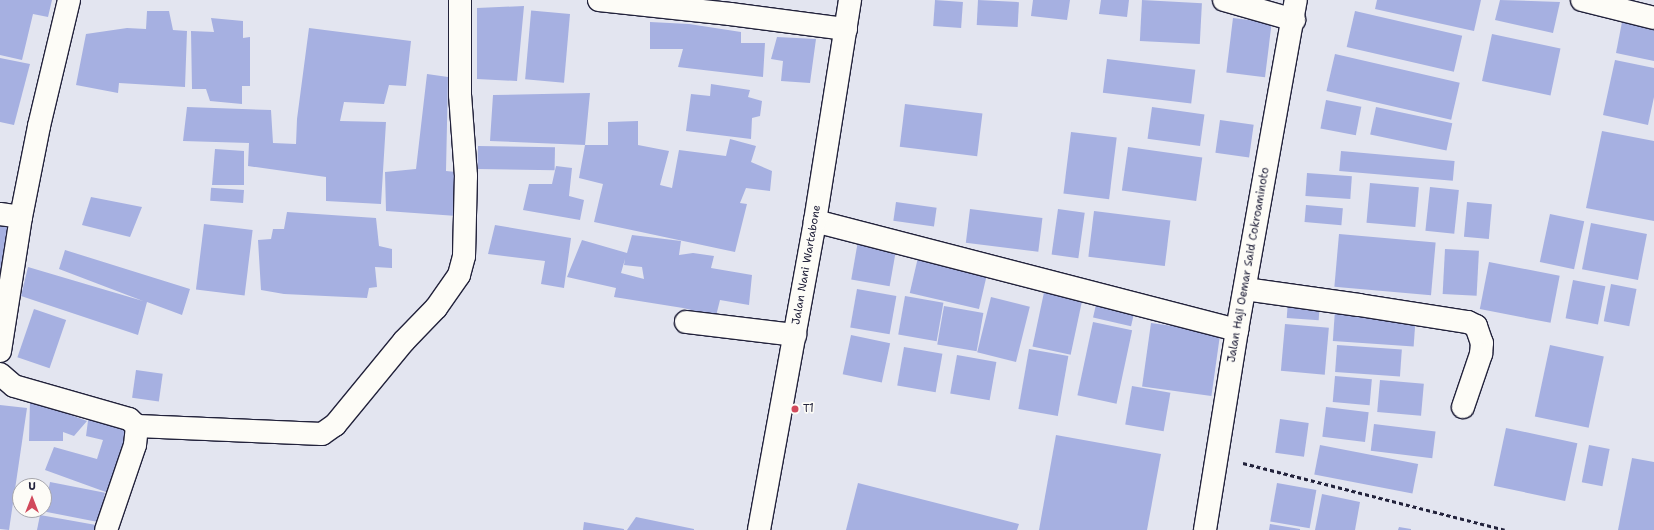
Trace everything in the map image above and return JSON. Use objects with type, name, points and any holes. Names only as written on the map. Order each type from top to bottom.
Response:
[{"type":"street","points":[[0,352],[21,217],[40,120],[69,0]]},
{"type":"street","points":[[0,374],[14,386],[129,419],[137,426],[322,434],[335,425],[404,341],[436,308],[459,275],[464,256],[466,176],[460,95],[460,0]]},
{"type":"street","points":[[599,0],[730,14],[846,29]]},
{"type":"street","name":"Jalan Nani Wartabone","points":[[759,530],[815,221],[850,0]]},
{"type":"street","points":[[1224,0],[1295,10]]},
{"type":"street","points":[[1582,0],[1626,5],[1654,18]]},
{"type":"street","name":"Jalan Haji Oemar Said Cokroaminoto","points":[[1205,530],[1237,330],[1295,10]]},
{"type":"street","points":[[0,214],[21,217]]},
{"type":"street","points":[[815,221],[1237,330]]},
{"type":"street","points":[[1245,289],[1444,318],[1476,326],[1482,343],[1481,354],[1463,407]]},
{"type":"street","points":[[686,322],[795,335]]},
{"type":"street","points":[[106,530],[135,445],[137,426]]},
{"type":"path","points":[[1217,456],[1505,530]]},
{"type":"building","points":[[0,0],[52,0],[48,17],[33,14],[22,60],[0,55]]},
{"type":"building","points":[[935,0],[963,2],[961,28],[933,26]]},
{"type":"building","points":[[978,0],[1019,2],[1018,27],[977,25]]},
{"type":"building","points":[[1033,0],[1070,0],[1067,20],[1031,16]]},
{"type":"building","points":[[1101,0],[1129,0],[1127,17],[1099,14]]},
{"type":"building","points":[[1142,0],[1202,3],[1200,44],[1140,41]]},
{"type":"building","points":[[1377,0],[1481,0],[1474,31],[1375,9]]},
{"type":"building","points":[[1500,0],[1560,2],[1553,33],[1495,20]]},
{"type":"building","points":[[524,6],[517,81],[477,79],[477,8]]},
{"type":"building","points":[[147,11],[169,11],[173,30],[187,31],[185,87],[119,83],[118,93],[76,85],[86,34],[127,28],[146,29]]},
{"type":"building","points":[[531,11],[570,14],[564,83],[525,79]]},
{"type":"building","points":[[1355,11],[1462,36],[1454,72],[1347,47]]},
{"type":"building","points":[[211,18],[243,21],[243,38],[250,37],[250,86],[242,86],[242,104],[210,101],[206,89],[192,89],[191,31],[214,32]]},
{"type":"building","points":[[1233,18],[1272,23],[1265,77],[1226,73]]},
{"type":"building","points":[[650,22],[689,24],[741,32],[741,43],[765,43],[763,77],[678,67],[683,49],[650,49]]},
{"type":"building","points":[[1622,22],[1654,29],[1654,61],[1616,53]]},
{"type":"building","points":[[309,28],[411,41],[406,86],[389,85],[384,104],[344,102],[340,121],[386,122],[381,204],[326,201],[326,177],[248,166],[249,143],[183,141],[187,107],[271,110],[273,143],[296,144],[297,119]]},
{"type":"building","points":[[1492,34],[1560,49],[1550,96],[1482,81]]},
{"type":"building","points":[[777,37],[816,39],[810,83],[781,81],[783,61],[771,59]]},
{"type":"building","points":[[1335,54],[1460,83],[1451,120],[1326,91]]},
{"type":"building","points":[[0,58],[30,64],[14,125],[0,122]]},
{"type":"building","points":[[1107,59],[1195,70],[1191,104],[1103,93]]},
{"type":"building","points":[[1615,60],[1654,68],[1654,97],[1648,125],[1603,115]]},
{"type":"building","points":[[427,74],[448,77],[446,171],[456,172],[457,216],[386,211],[385,172],[416,169]]},
{"type":"building","points":[[711,84],[750,90],[748,97],[762,101],[760,116],[752,118],[751,139],[686,131],[691,94],[710,96]]},
{"type":"building","points":[[590,93],[585,145],[490,141],[493,95]]},
{"type":"building","points":[[1326,100],[1361,107],[1356,135],[1320,128]]},
{"type":"building","points":[[905,104],[982,114],[977,156],[900,147]]},
{"type":"building","points":[[1152,107],[1204,114],[1200,146],[1148,139]]},
{"type":"building","points":[[1376,107],[1452,123],[1446,151],[1370,134]]},
{"type":"building","points":[[1220,120],[1254,125],[1249,157],[1215,153]]},
{"type":"building","points":[[638,121],[638,145],[669,151],[660,185],[672,188],[679,150],[726,156],[730,139],[756,146],[751,162],[772,171],[770,191],[746,188],[740,203],[747,204],[735,252],[594,222],[603,184],[579,178],[585,145],[608,145],[608,122]]},
{"type":"building","points":[[1602,131],[1654,141],[1654,221],[1586,208]]},
{"type":"building","points":[[1071,132],[1117,138],[1109,199],[1063,194]]},
{"type":"building","points":[[478,146],[555,147],[555,170],[478,169]]},
{"type":"building","points":[[1128,147],[1202,157],[1196,201],[1122,191]]},
{"type":"building","points":[[215,149],[244,151],[244,185],[212,185]]},
{"type":"building","points":[[1341,151],[1455,161],[1453,181],[1339,171]]},
{"type":"building","points":[[556,166],[572,168],[569,196],[584,200],[580,220],[523,210],[529,184],[552,184]]},
{"type":"building","points":[[1307,173],[1352,176],[1350,199],[1305,196]]},
{"type":"building","points":[[1370,183],[1419,187],[1415,227],[1367,223]]},
{"type":"building","points":[[1430,187],[1459,190],[1454,234],[1425,231]]},
{"type":"building","points":[[211,188],[244,190],[243,203],[210,201]]},
{"type":"building","points":[[91,197],[142,207],[130,237],[82,225]]},
{"type":"building","points":[[896,202],[937,208],[934,227],[893,221]]},
{"type":"building","points":[[1467,202],[1492,204],[1489,239],[1464,237]]},
{"type":"building","points":[[1306,205],[1343,208],[1341,225],[1305,222]]},
{"type":"building","points":[[970,209],[1042,218],[1038,252],[966,243]]},
{"type":"building","points":[[1058,209],[1085,213],[1078,258],[1052,255]]},
{"type":"building","points":[[1094,211],[1170,220],[1165,266],[1088,257]]},
{"type":"building","points":[[287,212],[376,218],[379,246],[392,249],[392,268],[375,267],[377,287],[369,288],[367,298],[284,294],[261,290],[258,240],[271,239],[273,229],[284,229]]},
{"type":"building","points":[[1550,214],[1584,221],[1574,269],[1540,262]]},
{"type":"building","points":[[1591,223],[1647,234],[1638,280],[1582,269]]},
{"type":"building","points":[[0,224],[15,227],[0,282]]},
{"type":"building","points":[[204,224],[253,230],[245,295],[196,290]]},
{"type":"building","points":[[495,225],[571,238],[564,288],[541,284],[545,261],[488,254]]},
{"type":"building","points":[[1339,234],[1436,242],[1431,295],[1334,287]]},
{"type":"building","points":[[632,235],[681,241],[679,255],[693,253],[714,256],[711,268],[752,275],[749,305],[720,300],[716,316],[683,308],[614,297],[616,288],[567,277],[582,240],[627,253]],"holes":[[[625,259],[624,265],[642,267],[644,279],[621,273]]]},
{"type":"building","points":[[858,241],[896,248],[890,286],[851,279]]},
{"type":"building","points":[[1445,249],[1479,251],[1477,296],[1443,294]]},
{"type":"building","points":[[65,250],[190,289],[182,315],[147,302],[138,335],[21,296],[28,267],[143,301],[59,269]]},
{"type":"building","points":[[919,253],[988,269],[979,309],[910,293]]},
{"type":"building","points":[[1489,262],[1560,276],[1551,323],[1480,309]]},
{"type":"building","points":[[1573,280],[1605,286],[1598,325],[1566,318]]},
{"type":"building","points":[[1046,283],[1084,291],[1071,355],[1032,347]]},
{"type":"building","points":[[1611,284],[1637,289],[1629,326],[1604,321]]},
{"type":"building","points":[[857,289],[896,296],[890,334],[850,327]]},
{"type":"building","points":[[905,296],[943,303],[937,341],[898,334]]},
{"type":"building","points":[[1098,296],[1136,305],[1131,326],[1093,317]]},
{"type":"building","points":[[991,297],[1030,307],[1016,362],[977,352]]},
{"type":"building","points":[[1288,300],[1320,302],[1319,320],[1287,318]]},
{"type":"building","points":[[944,306],[983,313],[977,351],[937,344]]},
{"type":"building","points":[[34,309],[66,320],[50,368],[17,357]]},
{"type":"building","points":[[1335,310],[1416,316],[1414,347],[1333,341]]},
{"type":"building","points":[[1093,322],[1132,330],[1117,404],[1077,395]]},
{"type":"building","points":[[1151,323],[1220,333],[1211,396],[1142,386]]},
{"type":"building","points":[[1285,324],[1329,328],[1325,375],[1281,371]]},
{"type":"building","points":[[851,335],[890,343],[882,382],[843,374]]},
{"type":"building","points":[[1337,345],[1402,350],[1400,376],[1335,372]]},
{"type":"building","points":[[1550,345],[1604,356],[1589,428],[1535,416]]},
{"type":"building","points":[[904,347],[942,354],[936,392],[897,385]]},
{"type":"building","points":[[1029,349],[1068,356],[1058,416],[1018,409]]},
{"type":"building","points":[[957,355],[996,362],[990,400],[950,393]]},
{"type":"building","points":[[136,370],[163,374],[159,401],[132,398]]},
{"type":"building","points":[[1335,376],[1372,379],[1370,405],[1333,402]]},
{"type":"building","points":[[1380,380],[1424,384],[1421,416],[1377,412]]},
{"type":"building","points":[[1132,386],[1170,393],[1164,431],[1125,424]]},
{"type":"building","points":[[30,400],[87,421],[74,436],[63,432],[63,441],[29,441]]},
{"type":"building","points":[[0,405],[27,408],[17,478],[12,478],[12,510],[9,530],[0,529]]},
{"type":"building","points":[[1326,407],[1369,412],[1365,442],[1322,437]]},
{"type":"building","points":[[89,413],[133,428],[114,495],[45,470],[54,447],[97,459],[103,440],[86,436]]},
{"type":"building","points":[[1280,419],[1309,423],[1304,457],[1275,453]]},
{"type":"building","points":[[1374,424],[1436,432],[1432,458],[1371,451]]},
{"type":"building","points":[[1506,428],[1577,443],[1565,501],[1494,486]]},
{"type":"building","points":[[1056,435],[1161,454],[1147,530],[1039,530]]},
{"type":"building","points":[[1320,445],[1418,464],[1412,494],[1314,474]]},
{"type":"building","points":[[1589,445],[1610,449],[1602,486],[1582,482]]},
{"type":"building","points":[[1632,458],[1654,462],[1654,530],[1618,530]]},
{"type":"building","points":[[52,482],[105,493],[99,522],[52,513]]},
{"type":"building","points":[[858,483],[1019,524],[1017,530],[846,530]]},
{"type":"building","points":[[1277,483],[1316,490],[1310,528],[1270,521]]},
{"type":"building","points":[[1322,494],[1360,502],[1355,530],[1315,530]]},
{"type":"building","points":[[52,517],[96,525],[95,530],[37,530],[39,518]]},
{"type":"building","points":[[636,517],[694,529],[694,530],[627,530]]},
{"type":"building","points":[[584,522],[624,529],[624,530],[583,530]]},
{"type":"building","points":[[1270,524],[1300,529],[1300,530],[1269,530]]},
{"type":"building","points":[[1399,527],[1411,529],[1411,530],[1398,530]]},
{"type":"place","name":"T1","points":[[795,409]]}]
